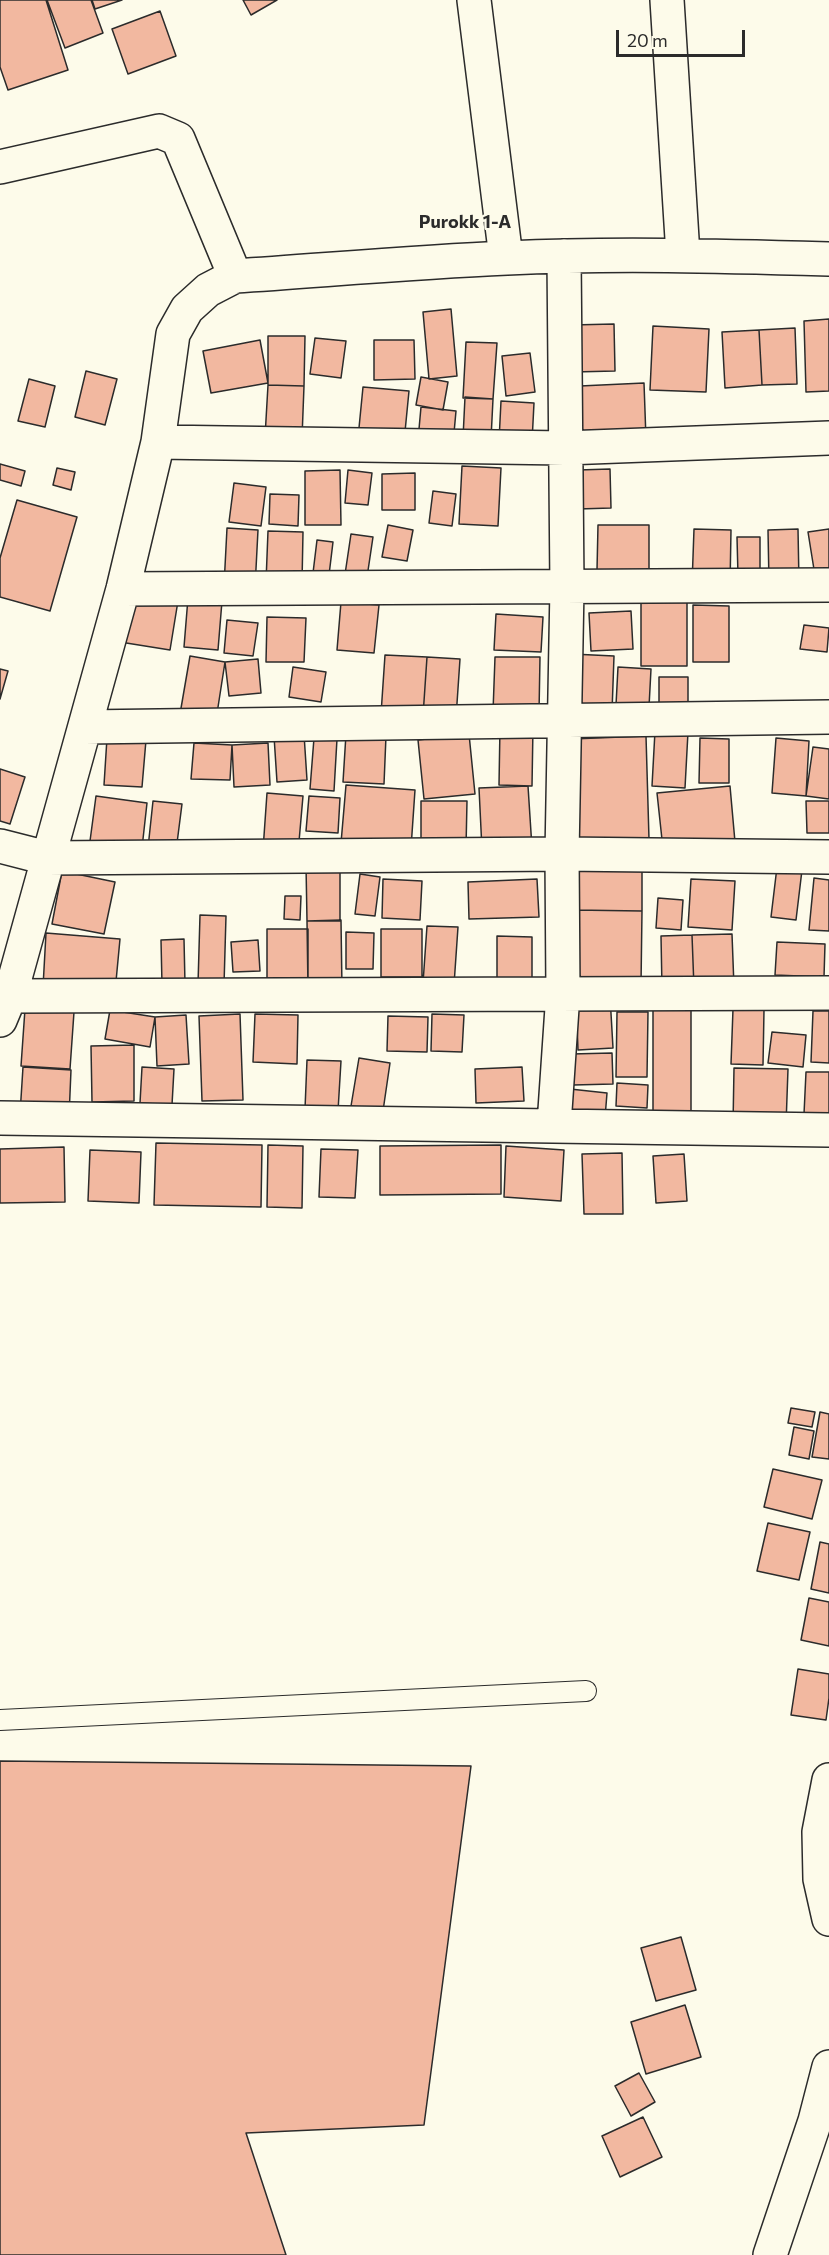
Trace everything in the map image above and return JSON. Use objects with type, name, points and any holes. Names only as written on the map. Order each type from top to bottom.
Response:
[{"type":"street","points":[[474,0],[506,258]]},
{"type":"street","points":[[667,0],[682,255]]},
{"type":"street","points":[[0,167],[159,131],[178,139],[235,276]]},
{"type":"street","points":[[829,259],[682,255],[564,256],[235,276],[208,290],[187,309],[173,334],[158,442],[123,589],[5,1008],[563,993],[829,993]]},
{"type":"street","points":[[554,1125],[563,993],[562,854],[567,587],[564,256]]},
{"type":"street","points":[[158,442],[564,448],[829,438]]},
{"type":"street","points":[[123,589],[829,585]]},
{"type":"street","points":[[85,727],[829,717]]},
{"type":"street","points":[[0,846],[47,858],[562,854],[829,857]]},
{"type":"street","points":[[0,1118],[829,1130]]},
{"type":"street","points":[[829,1779],[819,1832],[820,1879],[829,1919]]},
{"type":"street","points":[[770,2255],[815,2121],[829,2067]]},
{"type":"lane","points":[[0,1720],[586,1691]]},
{"type":"building","points":[[0,0],[46,0],[68,70],[8,90],[0,67]]},
{"type":"building","points":[[47,0],[91,0],[103,33],[65,48]]},
{"type":"building","points":[[92,0],[122,0],[95,9]]},
{"type":"building","points":[[243,0],[277,0],[251,15]]},
{"type":"building","points":[[160,11],[176,56],[128,74],[112,29]]},
{"type":"building","points":[[451,309],[457,376],[429,379],[423,312]]},
{"type":"building","points":[[829,319],[829,391],[806,392],[804,321]]},
{"type":"building","points":[[614,324],[615,371],[573,372],[571,325]]},
{"type":"building","points":[[653,326],[709,329],[706,392],[650,390]]},
{"type":"building","points":[[795,328],[797,384],[762,385],[759,330]]},
{"type":"building","points":[[759,330],[762,385],[725,388],[722,332]]},
{"type":"building","points":[[268,336],[305,336],[304,386],[268,385]]},
{"type":"building","points":[[315,338],[346,341],[341,378],[310,374]]},
{"type":"building","points":[[260,340],[268,383],[211,393],[203,351]]},
{"type":"building","points":[[374,340],[414,340],[415,379],[374,380]]},
{"type":"building","points":[[466,342],[497,343],[493,399],[463,398]]},
{"type":"building","points":[[530,353],[535,392],[506,396],[502,356]]},
{"type":"building","points":[[86,371],[117,379],[105,425],[75,417]]},
{"type":"building","points":[[421,377],[448,382],[443,410],[416,405]]},
{"type":"building","points":[[29,379],[55,386],[45,427],[18,421]]},
{"type":"building","points":[[644,383],[646,439],[583,442],[580,386]]},
{"type":"building","points":[[268,385],[304,386],[302,438],[265,437]]},
{"type":"building","points":[[363,387],[409,391],[404,442],[358,438]]},
{"type":"building","points":[[465,397],[493,399],[491,439],[463,438]]},
{"type":"building","points":[[501,401],[534,403],[532,442],[499,441]]},
{"type":"building","points":[[421,407],[456,411],[453,444],[418,440]]},
{"type":"building","points":[[0,464],[25,471],[21,486],[0,480]]},
{"type":"building","points":[[462,466],[501,468],[498,526],[459,524]]},
{"type":"building","points":[[57,468],[75,472],[71,490],[53,485]]},
{"type":"building","points":[[610,469],[611,508],[578,509],[578,470]]},
{"type":"building","points":[[340,470],[341,525],[305,525],[305,471]]},
{"type":"building","points":[[348,470],[372,473],[368,505],[345,503]]},
{"type":"building","points":[[415,473],[415,510],[382,510],[382,474]]},
{"type":"building","points":[[234,483],[266,487],[261,526],[229,522]]},
{"type":"building","points":[[433,491],[456,494],[452,526],[429,523]]},
{"type":"building","points":[[270,494],[299,495],[298,526],[269,524]]},
{"type":"building","points":[[17,500],[77,517],[50,611],[0,597],[0,558]]},
{"type":"building","points":[[388,525],[413,530],[407,561],[382,557]]},
{"type":"building","points":[[598,525],[649,525],[649,571],[597,570]]},
{"type":"building","points":[[227,528],[258,530],[255,588],[224,586]]},
{"type":"building","points":[[694,529],[731,530],[730,586],[692,585]]},
{"type":"building","points":[[798,529],[799,583],[769,583],[768,530]]},
{"type":"building","points":[[829,529],[829,579],[816,582],[808,532]]},
{"type":"building","points":[[268,531],[303,532],[302,583],[266,582]]},
{"type":"building","points":[[351,534],[373,537],[366,584],[344,581]]},
{"type":"building","points":[[737,537],[760,537],[760,575],[738,576]]},
{"type":"building","points":[[317,540],[333,542],[329,575],[313,573]]},
{"type":"building","points":[[128,593],[178,601],[170,650],[120,642]]},
{"type":"building","points":[[687,596],[687,666],[641,666],[641,597]]},
{"type":"building","points":[[188,598],[222,601],[218,650],[184,647]]},
{"type":"building","points":[[341,602],[379,605],[374,653],[337,650]]},
{"type":"building","points":[[693,605],[729,606],[729,662],[693,662]]},
{"type":"building","points":[[631,611],[633,649],[591,651],[589,613]]},
{"type":"building","points":[[496,614],[543,617],[541,652],[494,650]]},
{"type":"building","points":[[267,617],[306,618],[304,662],[266,662]]},
{"type":"building","points":[[227,620],[258,623],[253,656],[224,653]]},
{"type":"building","points":[[804,625],[829,628],[827,652],[800,649]]},
{"type":"building","points":[[572,654],[614,656],[612,712],[569,711]]},
{"type":"building","points":[[385,655],[427,657],[423,716],[381,714]]},
{"type":"building","points":[[190,656],[225,662],[216,720],[180,714]]},
{"type":"building","points":[[427,657],[460,659],[456,718],[423,716]]},
{"type":"building","points":[[495,657],[540,657],[539,713],[493,712]]},
{"type":"building","points":[[258,659],[261,693],[229,696],[225,662]]},
{"type":"building","points":[[293,667],[326,672],[321,702],[289,697]]},
{"type":"building","points":[[618,667],[651,669],[649,707],[616,705]]},
{"type":"building","points":[[0,669],[8,671],[0,699]]},
{"type":"building","points":[[659,677],[688,677],[688,717],[659,717]]},
{"type":"building","points":[[500,727],[533,727],[532,786],[499,785]]},
{"type":"building","points":[[655,731],[688,732],[685,788],[652,786]]},
{"type":"building","points":[[304,734],[307,780],[277,782],[274,736]]},
{"type":"building","points":[[346,734],[386,736],[384,784],[343,782]]},
{"type":"building","points":[[469,734],[475,794],[424,799],[418,740]]},
{"type":"building","points":[[646,736],[649,839],[576,842],[572,739]]},
{"type":"building","points":[[107,738],[146,740],[142,787],[104,785]]},
{"type":"building","points":[[314,738],[337,739],[334,791],[310,789]]},
{"type":"building","points":[[700,738],[729,739],[729,783],[699,783]]},
{"type":"building","points":[[776,738],[809,741],[806,796],[772,793]]},
{"type":"building","points":[[194,743],[232,745],[230,780],[191,779]]},
{"type":"building","points":[[268,743],[270,785],[234,787],[232,745]]},
{"type":"building","points":[[813,747],[829,749],[829,799],[806,796]]},
{"type":"building","points":[[0,769],[25,777],[10,824],[0,821]]},
{"type":"building","points":[[346,785],[415,790],[411,848],[341,843]]},
{"type":"building","points":[[528,786],[532,848],[482,850],[479,788]]},
{"type":"building","points":[[730,786],[735,842],[663,849],[657,793]]},
{"type":"building","points":[[267,793],[303,796],[298,853],[263,850]]},
{"type":"building","points":[[96,796],[147,803],[142,848],[90,841]]},
{"type":"building","points":[[309,796],[340,798],[338,833],[306,831]]},
{"type":"building","points":[[153,801],[182,804],[176,851],[148,848]]},
{"type":"building","points":[[421,801],[467,801],[466,848],[421,848]]},
{"type":"building","points":[[806,801],[829,801],[829,833],[807,833]]},
{"type":"building","points":[[574,864],[642,865],[642,911],[574,910]]},
{"type":"building","points":[[306,865],[340,865],[340,921],[307,921]]},
{"type":"building","points":[[777,867],[802,870],[796,920],[771,917]]},
{"type":"building","points":[[62,871],[115,882],[104,934],[52,924]]},
{"type":"building","points":[[360,874],[380,877],[375,916],[355,914]]},
{"type":"building","points":[[814,878],[829,880],[829,931],[809,930]]},
{"type":"building","points":[[383,879],[422,881],[420,920],[382,918]]},
{"type":"building","points":[[537,879],[539,917],[469,919],[468,882]]},
{"type":"building","points":[[691,879],[735,881],[732,930],[688,927]]},
{"type":"building","points":[[285,896],[301,896],[300,920],[284,919]]},
{"type":"building","points":[[658,898],[683,900],[681,930],[656,928]]},
{"type":"building","points":[[574,910],[642,911],[641,985],[573,984]]},
{"type":"building","points":[[200,915],[226,916],[224,985],[198,984]]},
{"type":"building","points":[[341,920],[342,989],[308,989],[307,921]]},
{"type":"building","points":[[427,926],[458,927],[454,985],[423,983]]},
{"type":"building","points":[[267,929],[308,929],[308,989],[267,989]]},
{"type":"building","points":[[381,929],[422,929],[422,977],[381,977]]},
{"type":"building","points":[[346,932],[374,933],[373,969],[346,969]]},
{"type":"building","points":[[46,933],[120,939],[115,992],[43,987]]},
{"type":"building","points":[[732,934],[734,987],[694,988],[692,935]]},
{"type":"building","points":[[692,935],[694,988],[662,989],[661,936]]},
{"type":"building","points":[[497,936],[532,937],[532,986],[497,987]]},
{"type":"building","points":[[184,939],[185,984],[162,985],[161,940]]},
{"type":"building","points":[[258,940],[260,971],[233,972],[231,942]]},
{"type":"building","points":[[777,942],[825,944],[824,977],[775,975]]},
{"type":"building","points":[[610,996],[613,1048],[578,1050],[576,998]]},
{"type":"building","points":[[653,996],[691,996],[691,1116],[653,1115]]},
{"type":"building","points":[[25,1009],[74,1012],[70,1069],[21,1066]]},
{"type":"building","points":[[733,1009],[764,1010],[763,1065],[731,1064]]},
{"type":"building","points":[[110,1010],[155,1017],[150,1047],[105,1039]]},
{"type":"building","points":[[813,1011],[829,1011],[829,1063],[811,1062]]},
{"type":"building","points":[[617,1012],[648,1012],[647,1077],[616,1077]]},
{"type":"building","points":[[240,1014],[243,1100],[202,1101],[199,1016]]},
{"type":"building","points":[[255,1014],[298,1015],[297,1064],[253,1062]]},
{"type":"building","points":[[432,1014],[464,1015],[462,1052],[431,1051]]},
{"type":"building","points":[[186,1015],[189,1064],[157,1066],[155,1017]]},
{"type":"building","points":[[388,1016],[428,1017],[427,1052],[387,1051]]},
{"type":"building","points":[[772,1032],[806,1035],[803,1067],[768,1063]]},
{"type":"building","points":[[134,1045],[134,1101],[92,1102],[91,1046]]},
{"type":"building","points":[[612,1053],[613,1084],[573,1085],[571,1054]]},
{"type":"building","points":[[359,1058],[390,1063],[383,1111],[351,1106]]},
{"type":"building","points":[[307,1060],[341,1061],[338,1111],[305,1109]]},
{"type":"building","points":[[23,1067],[71,1070],[69,1117],[20,1114]]},
{"type":"building","points":[[142,1067],[174,1069],[172,1105],[140,1103]]},
{"type":"building","points":[[522,1067],[524,1101],[476,1103],[475,1069]]},
{"type":"building","points":[[734,1068],[788,1069],[786,1125],[733,1125]]},
{"type":"building","points":[[806,1072],[829,1072],[829,1115],[804,1114]]},
{"type":"building","points":[[617,1083],[648,1085],[647,1108],[616,1106]]},
{"type":"building","points":[[570,1089],[607,1093],[605,1118],[568,1114]]},
{"type":"building","points":[[156,1143],[262,1145],[261,1207],[154,1205]]},
{"type":"building","points":[[268,1145],[303,1146],[302,1208],[267,1207]]},
{"type":"building","points":[[501,1145],[501,1194],[380,1195],[380,1146]]},
{"type":"building","points":[[506,1146],[564,1150],[561,1201],[504,1197]]},
{"type":"building","points":[[64,1147],[65,1202],[0,1203],[0,1149]]},
{"type":"building","points":[[321,1149],[358,1150],[355,1198],[319,1197]]},
{"type":"building","points":[[90,1150],[141,1152],[139,1203],[88,1201]]},
{"type":"building","points":[[622,1153],[623,1214],[584,1214],[582,1154]]},
{"type":"building","points":[[684,1154],[687,1201],[656,1203],[653,1156]]},
{"type":"building","points":[[791,1408],[815,1412],[812,1427],[788,1423]]},
{"type":"building","points":[[820,1412],[829,1414],[829,1459],[812,1457]]},
{"type":"building","points":[[794,1427],[814,1431],[809,1459],[789,1455]]},
{"type":"building","points":[[773,1469],[822,1480],[812,1519],[764,1507]]},
{"type":"building","points":[[768,1523],[810,1532],[799,1580],[757,1571]]},
{"type":"building","points":[[820,1542],[829,1544],[829,1593],[811,1589]]},
{"type":"building","points":[[809,1598],[829,1602],[829,1646],[801,1640]]},
{"type":"building","points":[[798,1669],[829,1674],[826,1720],[791,1715]]},
{"type":"building","points":[[0,1761],[471,1766],[424,2125],[246,2133],[286,2255],[0,2255]]},
{"type":"building","points":[[681,1937],[696,1990],[656,2001],[641,1948]]},
{"type":"building","points":[[685,2005],[701,2057],[646,2074],[631,2022]]},
{"type":"building","points":[[639,2073],[655,2102],[631,2116],[615,2086]]},
{"type":"building","points":[[643,2117],[662,2157],[620,2177],[602,2136]]},
{"type":"district","name":"Purokk 1-A","points":[[465,222]]}]
